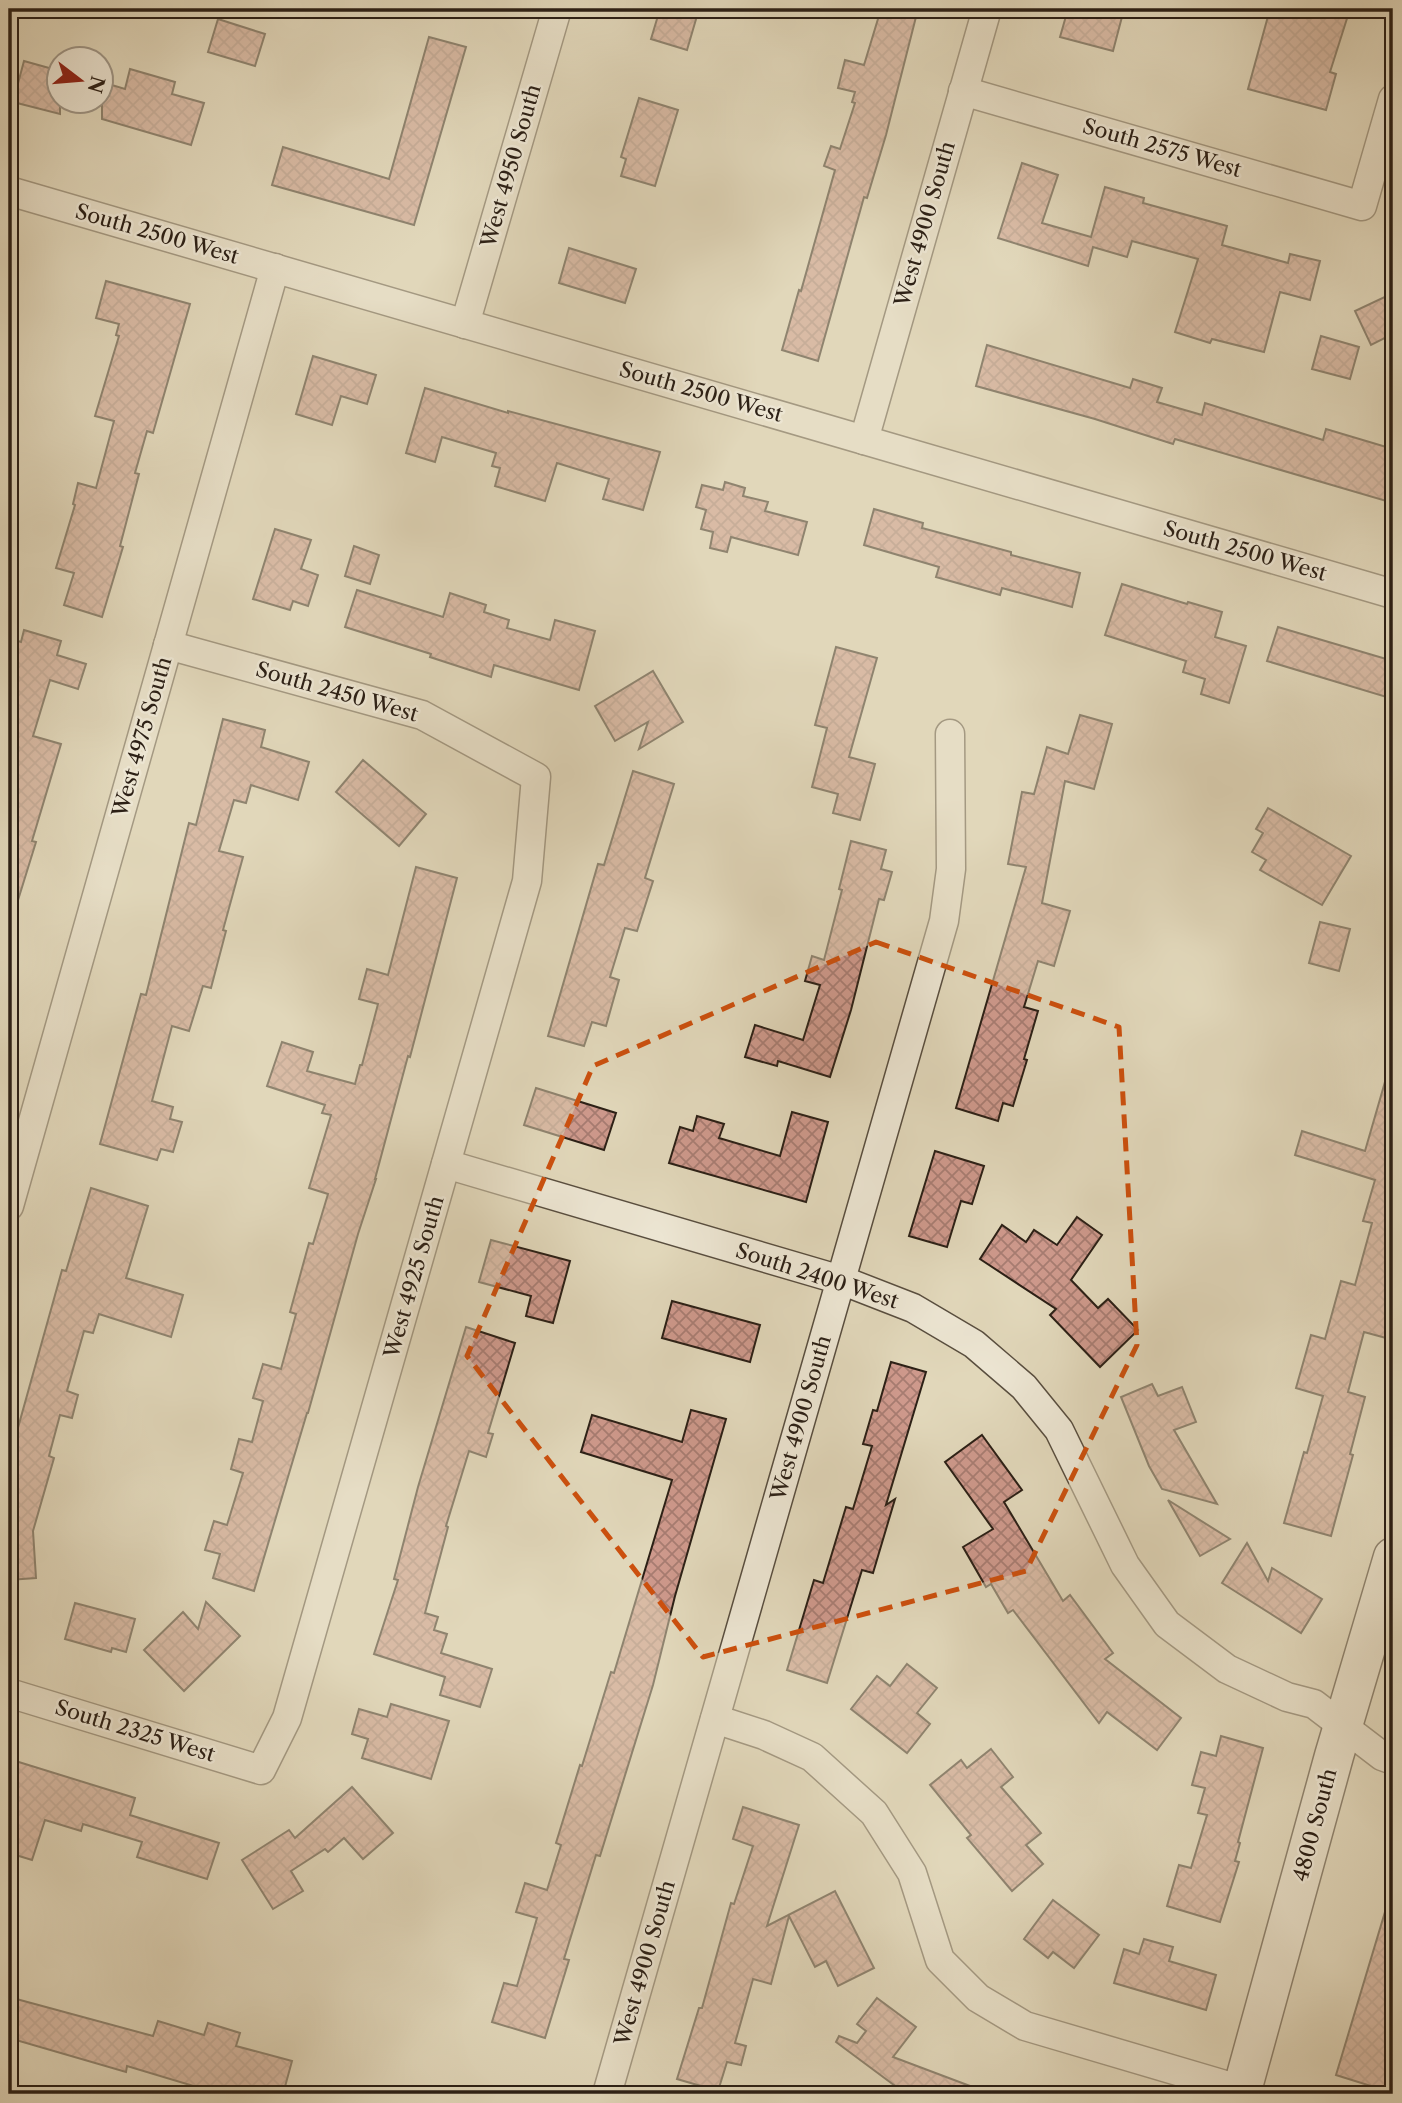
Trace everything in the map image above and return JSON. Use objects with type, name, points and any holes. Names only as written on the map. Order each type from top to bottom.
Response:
[{"type":"main road","name":"4800 South","points":[[1241,2092],[1334,1756],[1393,1557]]},
{"type":"street","name":"West 4950 South","points":[[465,324],[557,9]]},
{"type":"street","name":"West 4900 South","points":[[864,440],[987,9]]},
{"type":"street","name":"South 2575 West","points":[[963,91],[1362,206],[1393,99]]},
{"type":"street","name":"South 2500 West","points":[[9,191],[1393,594]]},
{"type":"street","name":"West 4975 South","points":[[9,1206],[275,268]]},
{"type":"street","name":"South 2450 West","points":[[168,645],[422,715],[536,777]]},
{"type":"street","name":"West 4900 South","points":[[607,2094],[944,921],[951,869],[950,734]]},
{"type":"street","name":"West 4925 South","points":[[261,1770],[287,1718],[527,881],[536,777]]},
{"type":"street","name":"South 2400 West","points":[[446,1164],[841,1280],[913,1308],[974,1344],[1024,1387],[1059,1430],[1125,1565],[1167,1624],[1227,1669],[1287,1697],[1314,1704],[1382,1756],[1393,1760]]},
{"type":"street","name":"South 2325 West","points":[[9,1693],[261,1770]]},
{"type":"street","points":[[715,1719],[764,1735],[812,1757],[874,1813],[912,1873],[940,1960],[978,1998],[1025,2026],[1241,2092]]},
{"type":"highlighted area","points":[[876,942],[1119,1027],[1137,1345],[1026,1571],[703,1657],[467,1356],[593,1066]]},
{"type":"building","points":[[660,9],[699,9],[687,50],[651,39]]},
{"type":"building","points":[[881,9],[918,9],[886,135],[867,198],[864,197],[818,361],[782,350],[835,170],[824,166],[831,146],[840,149],[855,103],[852,102],[855,92],[838,88],[845,60],[864,65]]},
{"type":"building","points":[[1068,9],[1107,9],[1123,13],[1113,51],[1060,37]]},
{"type":"building","points":[[1270,9],[1350,9],[1330,72],[1336,74],[1326,110],[1248,89]]},
{"type":"building","points":[[218,19],[265,34],[255,66],[208,52]]},
{"type":"building","points":[[429,37],[466,47],[414,225],[272,185],[283,147],[389,179]]},
{"type":"building","points":[[24,61],[46,67],[46,110],[13,102]]},
{"type":"building","points":[[130,69],[175,82],[172,94],[204,103],[191,145],[102,119],[102,116],[116,116],[116,86],[125,89]]},
{"type":"building","points":[[639,98],[678,110],[655,186],[621,176],[626,159],[621,157]]},
{"type":"building","points":[[1022,163],[1058,175],[1042,223],[1091,237],[1105,187],[1144,198],[1143,203],[1227,226],[1222,245],[1288,263],[1290,254],[1320,261],[1310,300],[1280,292],[1264,352],[1212,339],[1210,343],[1175,332],[1198,259],[1132,241],[1127,257],[1093,247],[1088,266],[998,238]]},
{"type":"building","points":[[569,248],[636,269],[625,303],[559,283]]},
{"type":"building","points":[[106,281],[190,304],[153,433],[147,431],[135,473],[139,474],[120,546],[123,547],[102,617],[64,605],[74,573],[56,568],[75,505],[73,504],[78,483],[96,488],[114,421],[95,416],[119,336],[116,335],[119,324],[96,318]]},
{"type":"building","points":[[1393,293],[1393,334],[1371,345],[1355,311]]},
{"type":"building","points":[[1321,336],[1359,347],[1350,379],[1312,369]]},
{"type":"building","points":[[987,345],[1130,388],[1133,379],[1162,388],[1157,402],[1202,415],[1205,403],[1323,440],[1326,429],[1393,449],[1393,503],[1175,439],[1173,444],[976,386]]},
{"type":"building","points":[[313,356],[376,375],[367,404],[341,396],[332,425],[296,414]]},
{"type":"building","points":[[425,388],[508,413],[660,452],[643,510],[603,499],[609,479],[557,463],[545,501],[495,486],[500,468],[492,466],[496,453],[442,437],[435,462],[406,453]]},
{"type":"building","points":[[725,482],[745,488],[743,496],[768,502],[765,511],[807,522],[798,555],[731,537],[727,552],[710,548],[713,532],[701,529],[706,510],[696,507],[702,485],[723,490]]},
{"type":"building","points":[[874,509],[923,523],[922,528],[1080,573],[1072,607],[1002,588],[1000,595],[936,577],[939,567],[864,545]]},
{"type":"building","points":[[275,529],[311,540],[301,569],[318,575],[308,606],[293,601],[290,610],[253,599]]},
{"type":"building","points":[[354,546],[379,555],[370,584],[345,576]]},
{"type":"building","points":[[1122,584],[1222,612],[1215,637],[1246,646],[1229,703],[1201,694],[1205,679],[1183,672],[1186,661],[1105,635]]},
{"type":"building","points":[[357,590],[443,617],[450,593],[486,605],[484,612],[509,620],[507,628],[550,640],[555,620],[595,631],[579,690],[494,665],[491,677],[430,657],[431,654],[345,627]]},
{"type":"building","points":[[1278,627],[1393,661],[1393,699],[1267,661]]},
{"type":"building","points":[[24,630],[61,641],[57,655],[86,664],[78,689],[50,680],[33,736],[61,744],[32,841],[36,842],[14,913],[9,913],[9,638],[21,642]]},
{"type":"building","points":[[836,647],[877,658],[849,757],[875,764],[860,820],[833,813],[838,794],[812,787],[827,728],[815,725]]},
{"type":"building","points":[[653,671],[683,722],[639,749],[648,722],[615,741],[595,706]]},
{"type":"building","points":[[1080,715],[1112,724],[1094,789],[1065,781],[1042,903],[1070,911],[1054,966],[1038,961],[1024,1007],[1038,1011],[1024,1059],[1027,1060],[1013,1106],[1003,1103],[998,1121],[956,1108],[1026,867],[1008,864],[1022,792],[1034,794],[1047,747],[1068,754]]},
{"type":"building","points":[[223,719],[265,730],[261,747],[309,762],[298,800],[251,785],[246,803],[234,800],[219,851],[243,857],[223,930],[226,931],[211,988],[203,986],[189,1031],[172,1026],[152,1101],[173,1107],[170,1119],[182,1122],[173,1152],[161,1149],[157,1160],[100,1144],[141,994],[146,995],[189,823],[196,825]]},
{"type":"building","points":[[363,760],[426,814],[399,846],[336,792]]},
{"type":"building","points":[[633,771],[674,784],[645,878],[653,881],[637,931],[625,928],[610,977],[619,980],[606,1026],[592,1022],[584,1046],[548,1036],[598,864],[604,865]]},
{"type":"building","points":[[1268,808],[1351,856],[1322,905],[1260,870],[1266,860],[1252,852],[1263,833],[1256,829]]},
{"type":"building","points":[[851,841],[886,850],[881,869],[892,872],[884,900],[879,899],[851,1010],[830,1077],[778,1061],[777,1066],[745,1057],[755,1025],[803,1040],[820,985],[805,981],[812,956],[824,960]]},
{"type":"building","points":[[416,867],[457,878],[376,1179],[254,1591],[213,1578],[220,1554],[205,1550],[214,1521],[227,1525],[243,1473],[231,1469],[239,1439],[252,1442],[263,1401],[253,1398],[263,1364],[281,1369],[296,1314],[290,1312],[309,1243],[313,1244],[328,1194],[309,1188],[331,1115],[322,1113],[325,1105],[267,1086],[282,1042],[313,1052],[307,1071],[355,1084],[378,1004],[359,999],[367,969],[388,975]]},
{"type":"building","points":[[1320,922],[1350,929],[1339,971],[1309,963]]},
{"type":"building","points":[[1387,1075],[1393,1076],[1393,1312],[1386,1338],[1364,1332],[1348,1392],[1365,1397],[1350,1454],[1353,1455],[1331,1536],[1284,1523],[1323,1396],[1296,1388],[1311,1335],[1325,1339],[1341,1281],[1355,1285],[1372,1223],[1363,1221],[1375,1180],[1295,1155],[1302,1131],[1365,1151]]},
{"type":"building","points":[[536,1088],[616,1113],[604,1150],[524,1125]]},
{"type":"building","points":[[792,1112],[828,1122],[806,1202],[669,1163],[680,1127],[693,1131],[697,1116],[724,1124],[719,1138],[780,1156]]},
{"type":"building","points":[[935,1151],[984,1166],[972,1204],[961,1201],[947,1247],[909,1236]]},
{"type":"building","points":[[91,1188],[148,1206],[126,1278],[183,1295],[171,1337],[99,1314],[93,1333],[84,1331],[67,1391],[78,1395],[72,1418],[60,1415],[49,1456],[54,1458],[33,1531],[36,1578],[9,1580],[9,1460],[62,1270],[66,1271]]},
{"type":"building","points":[[1077,1217],[1102,1235],[1071,1280],[1098,1308],[1108,1299],[1138,1330],[1100,1367],[1050,1315],[1056,1309],[980,1259],[1002,1225],[1026,1242],[1034,1230],[1057,1245]]},
{"type":"building","points":[[491,1240],[570,1261],[553,1323],[526,1316],[531,1296],[479,1282]]},
{"type":"building","points":[[672,1301],[760,1325],[750,1362],[662,1338]]},
{"type":"building","points":[[466,1327],[515,1343],[488,1433],[493,1434],[486,1457],[469,1451],[446,1526],[448,1527],[425,1613],[438,1617],[434,1630],[447,1634],[441,1653],[492,1669],[480,1707],[440,1695],[445,1677],[374,1654],[398,1580],[394,1579],[418,1487]]},
{"type":"building","points":[[891,1362],[926,1372],[886,1505],[895,1499],[873,1573],[862,1570],[827,1683],[787,1670],[814,1580],[823,1583],[846,1507],[853,1509],[872,1446],[863,1444],[873,1410],[877,1411]]},
{"type":"building","points":[[1152,1384],[1158,1396],[1182,1387],[1196,1422],[1174,1430],[1217,1504],[1162,1489],[1149,1466],[1121,1397]]},
{"type":"building","points":[[691,1410],[726,1419],[675,1596],[653,1685],[600,1856],[596,1855],[564,1959],[569,1960],[545,2038],[492,2022],[504,1983],[517,1986],[537,1918],[516,1912],[525,1883],[547,1890],[561,1845],[556,1843],[611,1672],[614,1673],[672,1480],[581,1452],[592,1415],[682,1442]]},
{"type":"building","points":[[982,1435],[1022,1490],[1004,1502],[1063,1601],[1070,1595],[1113,1653],[1105,1659],[1181,1718],[1157,1750],[1107,1712],[1099,1723],[1013,1610],[1008,1613],[991,1584],[986,1587],[963,1547],[993,1529],[945,1462]]},
{"type":"building","points":[[1168,1500],[1230,1539],[1200,1556]]},
{"type":"building","points":[[1247,1543],[1268,1581],[1272,1568],[1322,1599],[1301,1633],[1222,1583]]},
{"type":"building","points":[[206,1602],[240,1636],[184,1691],[144,1650],[183,1612],[198,1629]]},
{"type":"building","points":[[75,1603],[135,1619],[126,1652],[112,1648],[111,1652],[65,1639]]},
{"type":"building","points":[[907,1664],[937,1688],[917,1713],[930,1724],[907,1753],[851,1709],[877,1676],[890,1686]]},
{"type":"building","points":[[391,1704],[449,1721],[431,1779],[362,1758],[368,1739],[352,1734],[359,1709],[387,1717]]},
{"type":"building","points":[[1221,1736],[1263,1748],[1238,1842],[1240,1843],[1235,1861],[1239,1862],[1220,1922],[1167,1906],[1179,1865],[1191,1868],[1207,1815],[1198,1813],[1205,1788],[1192,1785],[1201,1752],[1216,1756]]},
{"type":"building","points":[[991,1749],[1013,1777],[1001,1787],[1041,1833],[1026,1845],[1043,1864],[1012,1891],[967,1838],[971,1835],[930,1785],[961,1760],[967,1768]]},
{"type":"building","points":[[9,1759],[135,1798],[130,1815],[219,1843],[207,1879],[137,1857],[142,1842],[83,1824],[81,1831],[45,1820],[32,1860],[9,1853],[9,1835],[14,1817],[9,1815]]},
{"type":"building","points":[[352,1787],[393,1833],[363,1859],[344,1838],[328,1852],[325,1849],[291,1871],[303,1891],[273,1909],[242,1860],[289,1830],[295,1838]]},
{"type":"building","points":[[743,1807],[799,1825],[767,1926],[835,1891],[874,1968],[838,1986],[826,1961],[815,1967],[789,1916],[771,1984],[753,1979],[735,2043],[746,2046],[741,2065],[727,2062],[718,2091],[677,2079],[699,2008],[702,2008],[731,1903],[734,1904],[753,1846],[733,1839]]},
{"type":"building","points":[[1053,1900],[1099,1935],[1074,1968],[1053,1952],[1048,1958],[1024,1939]]},
{"type":"building","points":[[1388,1902],[1393,1903],[1393,2093],[1336,2075]]},
{"type":"building","points":[[1144,1939],[1173,1947],[1169,1961],[1216,1975],[1206,2010],[1114,1983],[1124,1949],[1139,1954]]},
{"type":"building","points":[[9,1997],[153,2036],[158,2021],[204,2035],[208,2023],[240,2033],[236,2046],[292,2061],[283,2094],[220,2094],[127,2066],[126,2072],[9,2038]]},
{"type":"building","points":[[877,1998],[916,2027],[893,2057],[986,2094],[906,2094],[836,2042],[839,2036],[857,2043],[866,2031],[857,2024]]}]
